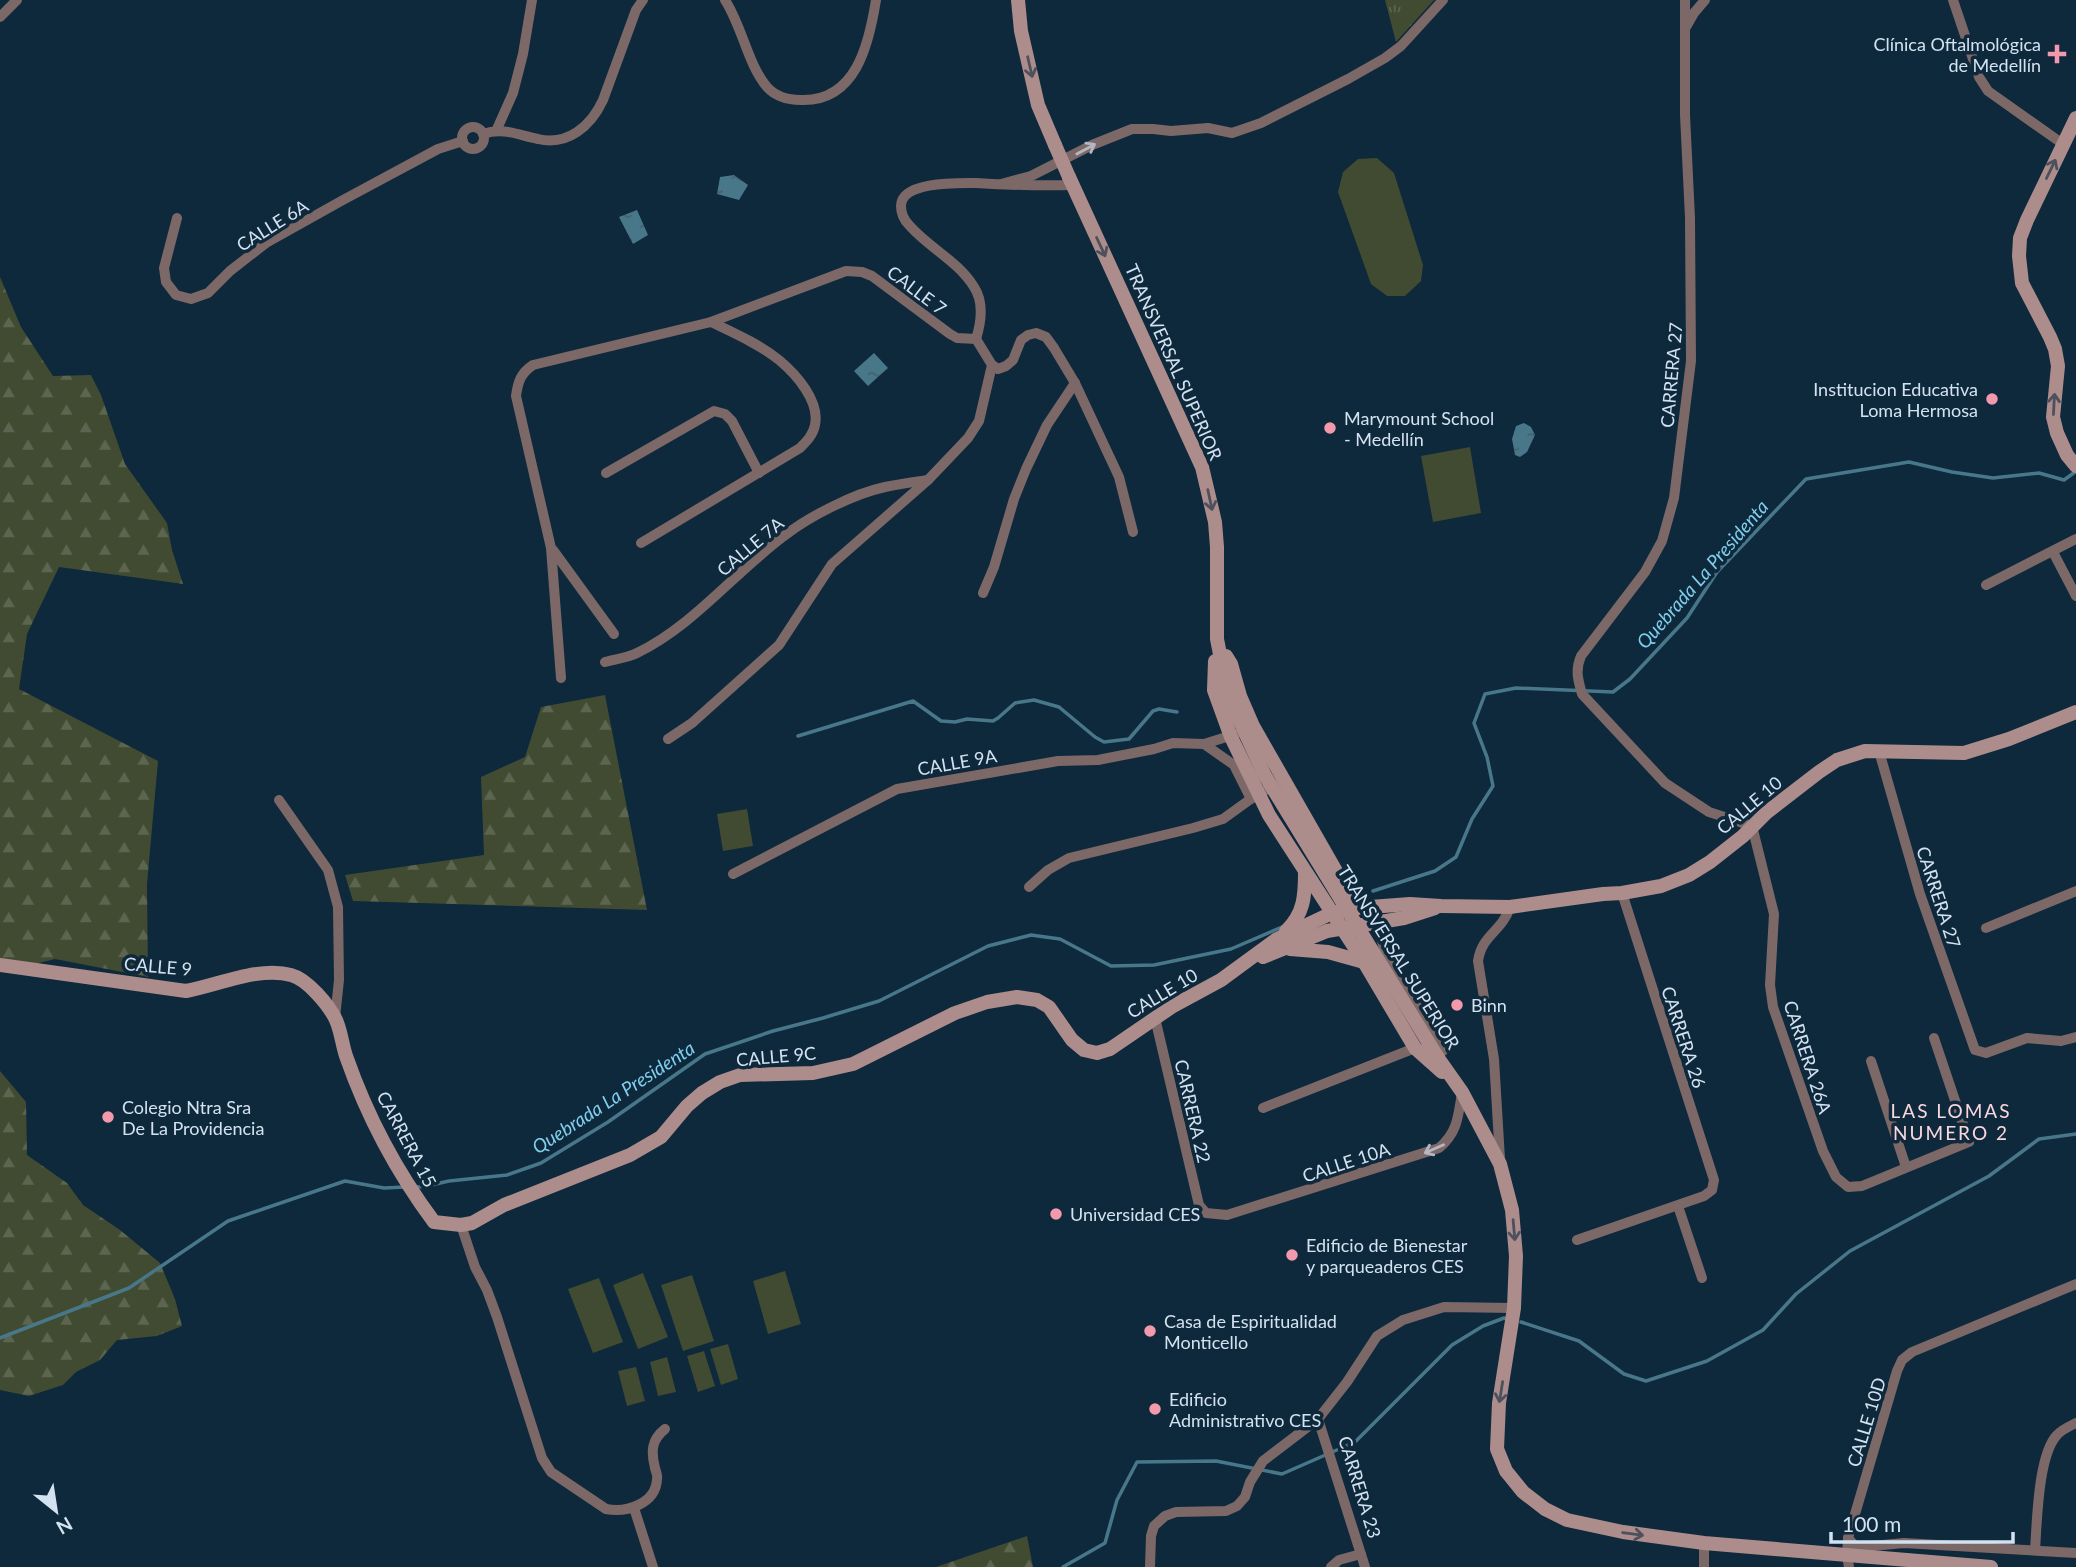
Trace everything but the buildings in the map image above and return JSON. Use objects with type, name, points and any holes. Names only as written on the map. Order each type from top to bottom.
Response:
[{"type":"main road","name":"TRANSVERSAL SUPERIOR","points":[[1018,0],[1021,30],[1038,105],[1202,467],[1211,499],[1217,547],[1217,639],[1228,695],[1264,774],[1440,1054],[1500,1164],[1512,1210],[1516,1256],[1513,1316],[1499,1403],[1497,1449],[1506,1471],[1523,1492],[1545,1509],[1567,1520],[1622,1532],[1848,1562],[1993,1567]]},
{"type":"main road","points":[[2076,118],[2027,220],[2020,239],[2019,270],[2022,283],[2055,349],[2057,366],[2053,417],[2067,455],[2076,466]]},
{"type":"main road","points":[[1217,639],[1231,664],[1240,696],[1253,726],[1268,791],[1269,815],[1364,962],[1415,1048],[1459,1088]]},
{"type":"main road","points":[[1217,639],[1214,690],[1231,737],[1268,791],[1303,816],[1357,908]]},
{"type":"main road","name":"CALLE 10","points":[[1097,1053],[1110,1049],[1155,1018],[1332,913],[1357,908],[1410,904],[1510,906],[1661,886],[1689,875],[1710,862],[1837,760],[1865,751],[1964,753],[2009,739],[2076,712]]},
{"type":"main road","points":[[1305,872],[1304,903],[1300,915],[1280,944],[1364,962]]},
{"type":"main road","name":"CALLE 10","points":[[1280,944],[1341,928],[1404,918],[1441,906]]},
{"type":"main road","name":"CALLE 9","points":[[0,965],[186,991],[210,987],[254,973],[293,975],[321,999],[335,1019]]},
{"type":"main road","name":"CALLE 9C","points":[[461,1226],[553,1185],[630,1156],[661,1137],[687,1106],[720,1082],[740,1075],[813,1073],[853,1064],[936,1021],[987,1002],[1017,997],[1037,1000],[1049,1007],[1072,1040],[1084,1050],[1097,1053]]},
{"type":"main road","name":"CARRERA 15","points":[[335,1019],[346,1056],[369,1113],[397,1168],[434,1222],[461,1226]]},
{"type":"street","points":[[0,17],[17,0]]},
{"type":"street","points":[[497,129],[513,93],[532,0]]},
{"type":"street","points":[[483,134],[497,129],[552,141],[577,133],[588,125],[603,100],[636,9],[643,0]]},
{"type":"street","points":[[725,0],[737,20],[766,86],[775,95],[790,100],[807,101],[825,99],[836,93],[850,78],[870,34],[876,0]]},
{"type":"street","points":[[1001,184],[1031,176],[1087,147],[1132,129],[1171,131],[1208,128],[1231,134],[1261,123],[1385,58],[1401,46],[1443,0]]},
{"type":"street","name":"CARRERA 27","points":[[1685,0],[1691,361],[1674,498],[1662,541],[1645,572],[1581,656],[1576,667],[1580,688],[1665,783],[1709,812],[1752,827]]},
{"type":"street","points":[[1686,27],[1705,0]]},
{"type":"street","points":[[1953,0],[1979,77],[1988,91],[2063,144]]},
{"type":"street","points":[[473,127],[483,134],[484,139],[477,148],[466,146],[463,141],[467,129],[473,127]]},
{"type":"street","name":"CALLE 6A","points":[[177,218],[164,268],[166,282],[176,295],[191,299],[208,293],[230,271],[266,243],[438,149],[463,141]]},
{"type":"street","points":[[1071,181],[1024,186],[940,184],[907,193],[901,202],[902,213],[907,223],[956,265],[976,289],[981,320],[976,339],[992,365],[998,369],[1006,366],[1013,360],[1021,340],[1028,335],[1036,333],[1046,337],[1054,348],[1075,383],[1119,477],[1133,532]]},
{"type":"street","name":"CALLE 7","points":[[551,548],[516,396],[523,371],[533,365],[712,322],[846,271],[862,272],[878,280],[957,338],[976,339]]},
{"type":"street","points":[[641,543],[800,448],[810,438],[816,422],[814,407],[805,389],[778,359],[712,322]]},
{"type":"street","points":[[668,739],[692,723],[779,645],[832,564],[928,480],[968,438],[979,421],[992,365]]},
{"type":"street","points":[[983,593],[1026,469],[1046,425],[1075,383]]},
{"type":"street","points":[[606,473],[714,411],[725,414],[732,421],[759,473]]},
{"type":"street","name":"CALLE 7A","points":[[605,662],[634,655],[654,643],[682,623],[769,548],[807,521],[876,489],[928,480]]},
{"type":"street","points":[[1986,585],[2076,539]]},
{"type":"street","points":[[551,548],[614,634]]},
{"type":"street","points":[[551,548],[561,678]]},
{"type":"street","points":[[2053,552],[2076,596]]},
{"type":"street","name":"CALLE 9A","points":[[733,874],[897,789],[1058,761],[1098,761],[1173,743],[1204,744],[1231,737],[1253,726]]},
{"type":"street","points":[[1029,887],[1048,870],[1069,858],[1223,819],[1268,791],[1204,744]]},
{"type":"street","name":"CARRERA 27","points":[[1879,751],[1920,894],[1975,1050],[1986,1053],[2027,1038],[2060,1041],[2076,1037]]},
{"type":"street","name":"CARRERA 15","points":[[279,800],[328,870],[335,895],[338,907],[339,980],[335,1019]]},
{"type":"street","name":"CARRERA 26A","points":[[1752,827],[1774,914],[1770,985],[1773,1007],[1823,1151],[1836,1177],[1848,1187],[1862,1186],[1906,1167]]},
{"type":"street","points":[[1986,928],[2076,891]]},
{"type":"street","name":"CARRERA 26","points":[[1622,893],[1714,1180],[1712,1190],[1704,1196],[1678,1206]]},
{"type":"street","points":[[1500,1164],[1494,1059],[1478,961],[1480,948],[1507,918],[1510,906]]},
{"type":"street","points":[[1377,922],[1384,949],[1440,1054]]},
{"type":"street","name":"CARRERA 22","points":[[1155,1018],[1202,1210]]},
{"type":"street","points":[[1398,1053],[1400,1024]]},
{"type":"street","points":[[1871,1060],[1906,1167],[1969,1142],[1934,1038]]},
{"type":"street","points":[[1263,1108],[1415,1048]]},
{"type":"street","name":"CALLE 10A","points":[[1202,1210],[1206,1213],[1227,1215],[1440,1148],[1451,1138],[1456,1124],[1459,1088]]},
{"type":"street","points":[[1577,1240],[1678,1206],[1702,1279]]},
{"type":"street","points":[[461,1226],[497,1317],[542,1458],[551,1472],[606,1509],[617,1511],[634,1508],[643,1503],[652,1492],[657,1479],[652,1457],[653,1444],[665,1429]]},
{"type":"street","name":"CALLE 10D","points":[[1848,1562],[1848,1538],[1902,1360],[1912,1352],[2076,1284]]},
{"type":"street","points":[[1150,1567],[1154,1526],[1165,1516],[1176,1512],[1226,1511],[1237,1506],[1245,1497],[1250,1482],[1263,1461],[1318,1419],[1347,1382],[1377,1336],[1403,1320],[1444,1307],[1513,1316]]},
{"type":"street","name":"CARRERA 23","points":[[1318,1419],[1365,1567]]},
{"type":"street","points":[[2035,1550],[2041,1477],[2048,1453],[2057,1434],[2076,1423]]},
{"type":"street","points":[[634,1508],[653,1567]]},
{"type":"street","points":[[1848,1538],[1855,1546],[1861,1547],[1904,1543],[2076,1553]]},
{"type":"street","points":[[1704,1544],[1704,1567]]},
{"type":"street","points":[[1978,1547],[1993,1567]]},
{"type":"street","points":[[1331,1567],[1339,1560],[1361,1554]]},
{"type":"green space","points":[[1385,0],[1434,0],[1396,42]]},
{"type":"green space","points":[[1377,158],[1394,173],[1423,265],[1421,281],[1405,296],[1387,296],[1371,284],[1338,192],[1343,172],[1358,159]]},
{"type":"green space","points":[[0,277],[21,327],[53,376],[91,375],[101,395],[125,464],[167,523],[183,584],[59,567],[27,634],[19,689],[158,761],[147,884],[148,977],[55,959],[0,971]]},
{"type":"green space","points":[[1470,447],[1481,513],[1433,522],[1421,456]]},
{"type":"green space","points":[[605,695],[647,910],[353,901],[345,875],[484,855],[481,777],[525,757],[541,707]]},
{"type":"green space","points":[[747,809],[753,846],[723,851],[717,814]]},
{"type":"green space","points":[[0,1071],[26,1102],[27,1155],[67,1183],[83,1205],[120,1230],[160,1263],[175,1299],[182,1326],[157,1336],[117,1340],[100,1360],[76,1372],[63,1385],[29,1396],[0,1390]]},
{"type":"green space","points":[[785,1271],[801,1324],[768,1334],[753,1281]]},
{"type":"green space","points":[[643,1273],[668,1337],[638,1349],[613,1285]]},
{"type":"green space","points":[[692,1275],[714,1341],[683,1351],[661,1285]]},
{"type":"green space","points":[[599,1278],[623,1342],[593,1353],[568,1289]]},
{"type":"green space","points":[[728,1344],[738,1379],[721,1385],[710,1349]]},
{"type":"green space","points":[[704,1351],[715,1386],[698,1392],[687,1356]]},
{"type":"green space","points":[[667,1357],[676,1392],[658,1396],[650,1362]]},
{"type":"green space","points":[[636,1367],[645,1401],[627,1406],[618,1371]]},
{"type":"green space","points":[[1027,1536],[1033,1567],[936,1567]]},
{"type":"water","points":[[734,175],[748,185],[739,200],[717,194],[720,177]]},
{"type":"water","points":[[637,210],[648,235],[633,244],[619,217]]},
{"type":"water","points":[[874,353],[888,368],[868,386],[854,371]]},
{"type":"water","points":[[1524,423],[1531,427],[1535,435],[1527,452],[1520,457],[1515,455],[1512,439],[1516,426]]},
{"type":"waterway","name":"Quebrada La Presidenta","points":[[1373,891],[1435,871],[1456,857],[1472,819],[1493,786],[1487,757],[1474,723],[1485,694],[1516,688],[1613,692],[1630,679],[1687,618],[1717,572],[1806,479],[1909,462],[1993,478],[2039,473],[2064,480],[2075,472]]},
{"type":"waterway","points":[[798,736],[913,701],[941,721],[955,722],[967,719],[993,721],[1015,703],[1034,700],[1059,707],[1104,742],[1129,739],[1153,711],[1159,709],[1177,712]]},
{"type":"waterway","name":"Quebrada La Presidenta","points":[[417,1187],[507,1175],[541,1163],[608,1122],[705,1054],[773,1031],[879,1001],[988,946],[1031,935],[1060,939],[1111,966],[1154,965],[1231,949],[1282,927]]},
{"type":"waterway","points":[[1521,1322],[1579,1341],[1624,1374],[1646,1381],[1707,1361],[1763,1330],[1796,1294],[1850,1251],[1989,1176],[2039,1139],[2076,1134]]},
{"type":"waterway","name":"Quebrada La Presidenta","points":[[0,1338],[129,1288],[228,1221],[345,1181],[384,1188],[405,1187]]},
{"type":"waterway","points":[[1063,1567],[1105,1543],[1117,1500],[1137,1462],[1216,1461],[1282,1474],[1355,1442],[1452,1345],[1483,1326],[1508,1319]]},
{"type":"place","name":"Clínica Oftalmológica de Medellín","points":[[2057,54]]},
{"type":"place","name":"Institucion Educativa Loma Hermosa","points":[[1992,399]]},
{"type":"place","name":"Marymount School - Medellín","points":[[1330,428]]},
{"type":"place","name":"Binn","points":[[1457,1005]]},
{"type":"place","name":"Colegio Ntra Sra De La Providencia","points":[[108,1117]]},
{"type":"place","name":"Universidad CES","points":[[1056,1214]]},
{"type":"place","name":"Edificio de Bienestar y parqueaderos CES","points":[[1292,1255]]},
{"type":"place","name":"Casa de Espiritualidad Monticello","points":[[1150,1331]]},
{"type":"place","name":"Edificio Administrativo CES","points":[[1155,1409]]},
{"type":"district","name":"LAS LOMAS NUMERO 2","points":[[1951,1121]]}]
